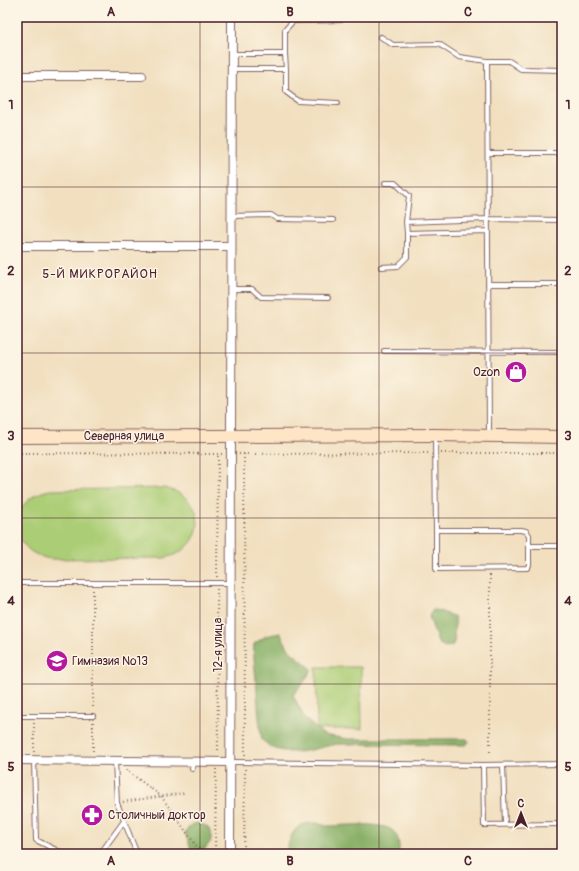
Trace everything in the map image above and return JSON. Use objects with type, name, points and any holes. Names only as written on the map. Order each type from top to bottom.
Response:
[{"type":"street","name":"12-я улица","points":[[230,854],[232,17]]},
{"type":"street","points":[[17,76],[142,76]]},
{"type":"street","points":[[17,246],[231,246]]},
{"type":"street","name":"Северная улица","points":[[17,437],[230,435],[435,435],[562,437]]},
{"type":"street","points":[[17,760],[93,760],[192,766],[217,762],[230,762]]},
{"type":"lane","points":[[338,103],[298,101],[286,92],[285,30],[293,21],[341,20]]},
{"type":"lane","points":[[382,37],[393,45],[439,44],[459,58],[487,61],[509,61],[521,69],[562,70]]},
{"type":"lane","points":[[231,54],[285,54]]},
{"type":"lane","points":[[487,61],[489,436]]},
{"type":"lane","points":[[231,69],[286,69]]},
{"type":"lane","points":[[488,152],[562,153]]},
{"type":"lane","points":[[381,267],[398,266],[407,257],[406,222],[409,196],[395,183],[385,183]]},
{"type":"lane","points":[[231,216],[271,215],[277,219],[334,220]]},
{"type":"lane","points":[[406,222],[488,219],[562,220]]},
{"type":"lane","points":[[407,232],[488,231]]},
{"type":"lane","points":[[488,284],[562,284]]},
{"type":"lane","points":[[231,289],[252,289],[261,297],[328,298]]},
{"type":"lane","points":[[384,351],[562,352]]},
{"type":"lane","points":[[435,435],[436,569],[527,568],[529,565],[529,535],[526,531],[436,530]]},
{"type":"lane","points":[[529,546],[562,546]]},
{"type":"lane","points":[[17,583],[230,583]]},
{"type":"lane","points":[[17,716],[93,716]]},
{"type":"lane","points":[[34,760],[36,840],[64,854]]},
{"type":"lane","points":[[115,761],[118,803],[137,854]]},
{"type":"lane","points":[[230,762],[483,765],[562,764]]},
{"type":"lane","points":[[483,765],[484,825],[562,824]]},
{"type":"lane","points":[[503,765],[505,824]]},
{"type":"lane","points":[[100,854],[124,821]]},
{"type":"path","points":[[17,453],[562,454]]},
{"type":"path","points":[[215,854],[217,762],[218,454]]},
{"type":"path","points":[[244,454],[244,854]]},
{"type":"path","points":[[490,568],[490,765]]},
{"type":"path","points":[[93,583],[93,760]]},
{"type":"path","points":[[34,716],[34,760]]},
{"type":"path","points":[[115,761],[161,796],[202,854]]},
{"type":"path","points":[[118,803],[184,793]]},
{"type":"green space","points":[[164,488],[179,493],[189,501],[196,512],[198,523],[196,534],[189,545],[179,553],[164,558],[51,559],[36,554],[26,547],[19,536],[17,525],[19,514],[25,504],[35,495],[50,490]]},
{"type":"green space","points":[[433,610],[454,616],[456,622],[454,633],[455,640],[452,646],[445,647],[438,643],[429,616]]},
{"type":"green space","points":[[280,633],[290,651],[312,669],[304,682],[293,695],[305,719],[324,735],[348,739],[467,739],[469,742],[466,745],[338,744],[302,752],[287,752],[272,747],[262,740],[254,662],[254,644],[266,636]]},
{"type":"green space","points":[[316,667],[361,667],[362,729],[317,729]]},
{"type":"green space","points":[[199,823],[211,831],[211,841],[204,850],[205,854],[193,854],[185,833],[190,826]]},
{"type":"green space","points":[[311,823],[326,826],[371,825],[388,828],[396,835],[399,851],[396,854],[288,854],[289,842],[292,834],[301,825]]},
{"type":"place","name":"Ozon","points":[[516,372]]},
{"type":"place","name":"Гимназия №13","points":[[57,661]]},
{"type":"place","name":"Столичный доктор","points":[[92,815]]},
{"type":"district","name":"5-Й МИКРОРАЙОН","points":[[100,274]]}]
